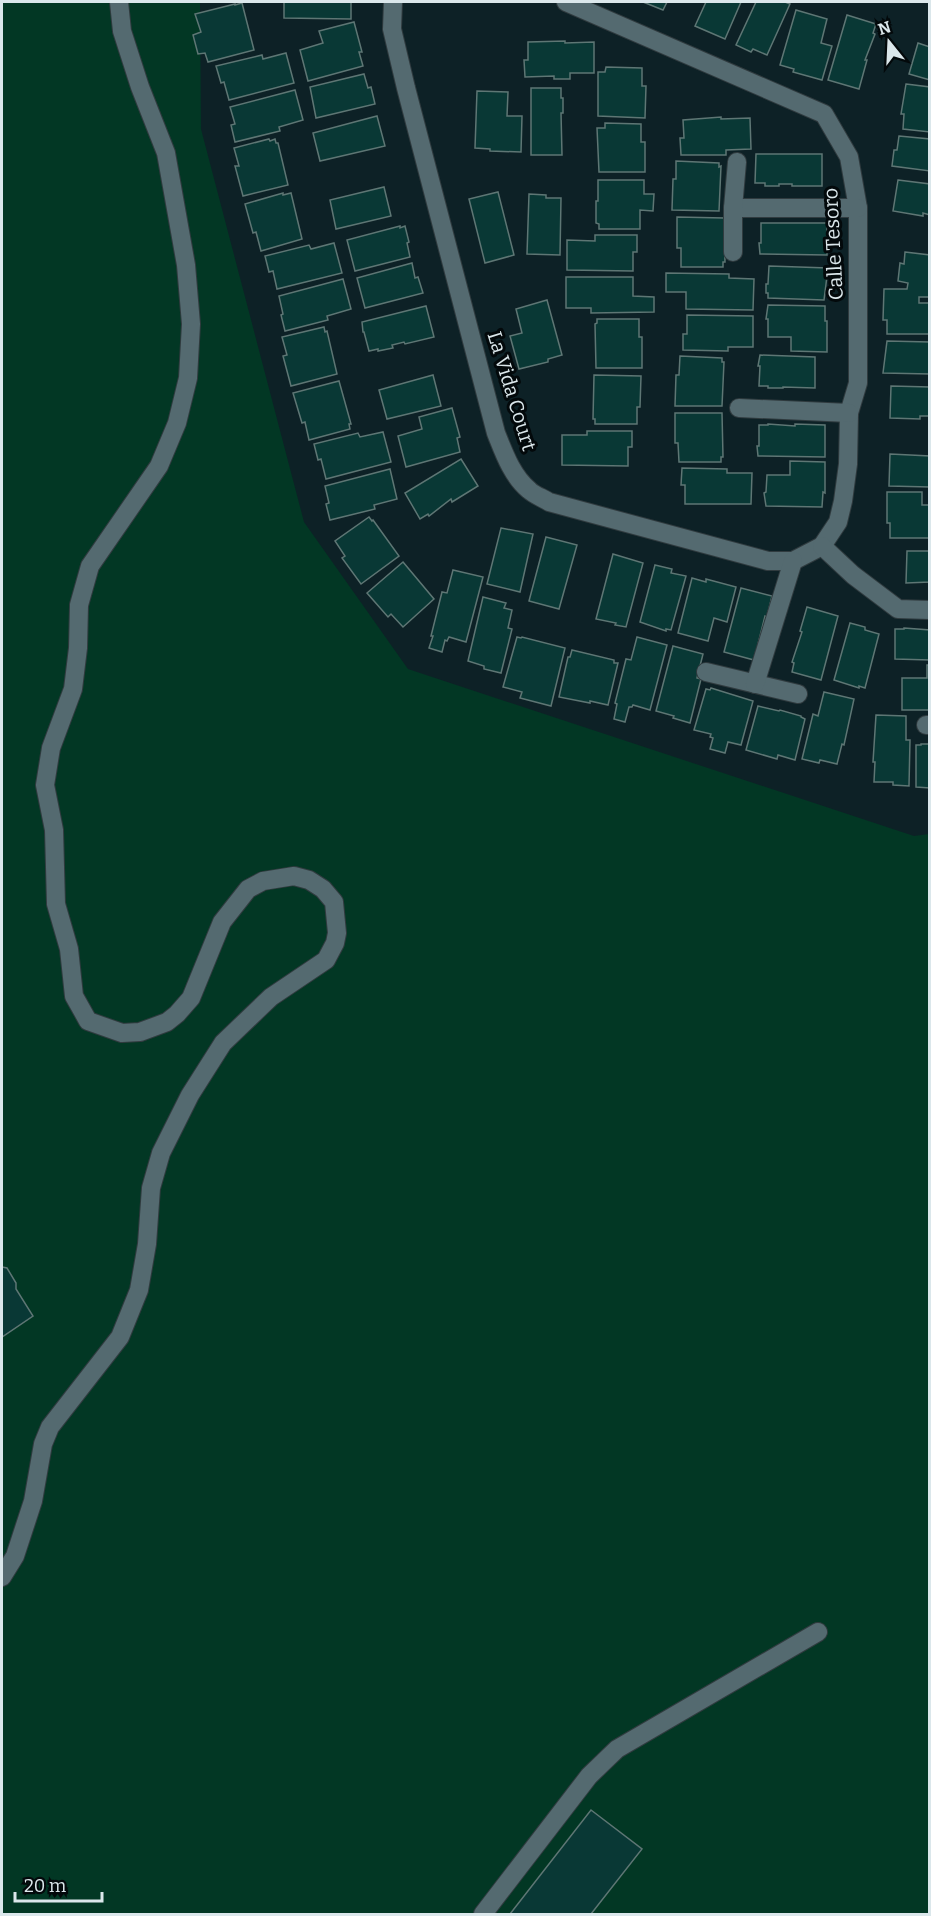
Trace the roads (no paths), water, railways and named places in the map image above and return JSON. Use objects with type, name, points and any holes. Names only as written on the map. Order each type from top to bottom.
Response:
[{"type":"street","points":[[2,1577],[15,1556],[33,1501],[43,1444],[50,1427],[120,1337],[139,1290],[147,1244],[151,1188],[161,1153],[190,1095],[223,1043],[271,998],[326,960],[335,943],[337,933],[334,902],[323,889],[309,880],[294,876],[263,880],[248,889],[222,922],[191,998],[167,1022],[140,1032],[122,1033],[88,1021],[74,996],[69,949],[56,904],[54,830],[45,785],[51,748],[73,689],[78,648],[79,605],[90,566],[159,466],[177,423],[188,378],[191,324],[186,265],[166,153],[140,87],[122,31],[119,2]]},
{"type":"street","name":"La Vida Court","points":[[393,2],[392,30],[496,433],[507,462],[521,482],[529,491],[549,502],[768,561],[793,561],[822,546]]},
{"type":"street","name":"Calle Tesoro","points":[[566,2],[824,114],[849,157],[858,208],[858,383],[849,413],[848,464],[843,501],[838,522],[822,546]]},
{"type":"street","points":[[733,252],[733,208],[737,162]]},
{"type":"street","points":[[733,208],[858,208]]},
{"type":"street","points":[[739,408],[849,413]]},
{"type":"street","points":[[822,546],[853,575],[898,609],[930,610]]},
{"type":"street","points":[[755,684],[793,561]]},
{"type":"street","points":[[706,672],[798,694]]},
{"type":"street","points":[[483,1914],[589,1776],[617,1749],[818,1632]]}]
